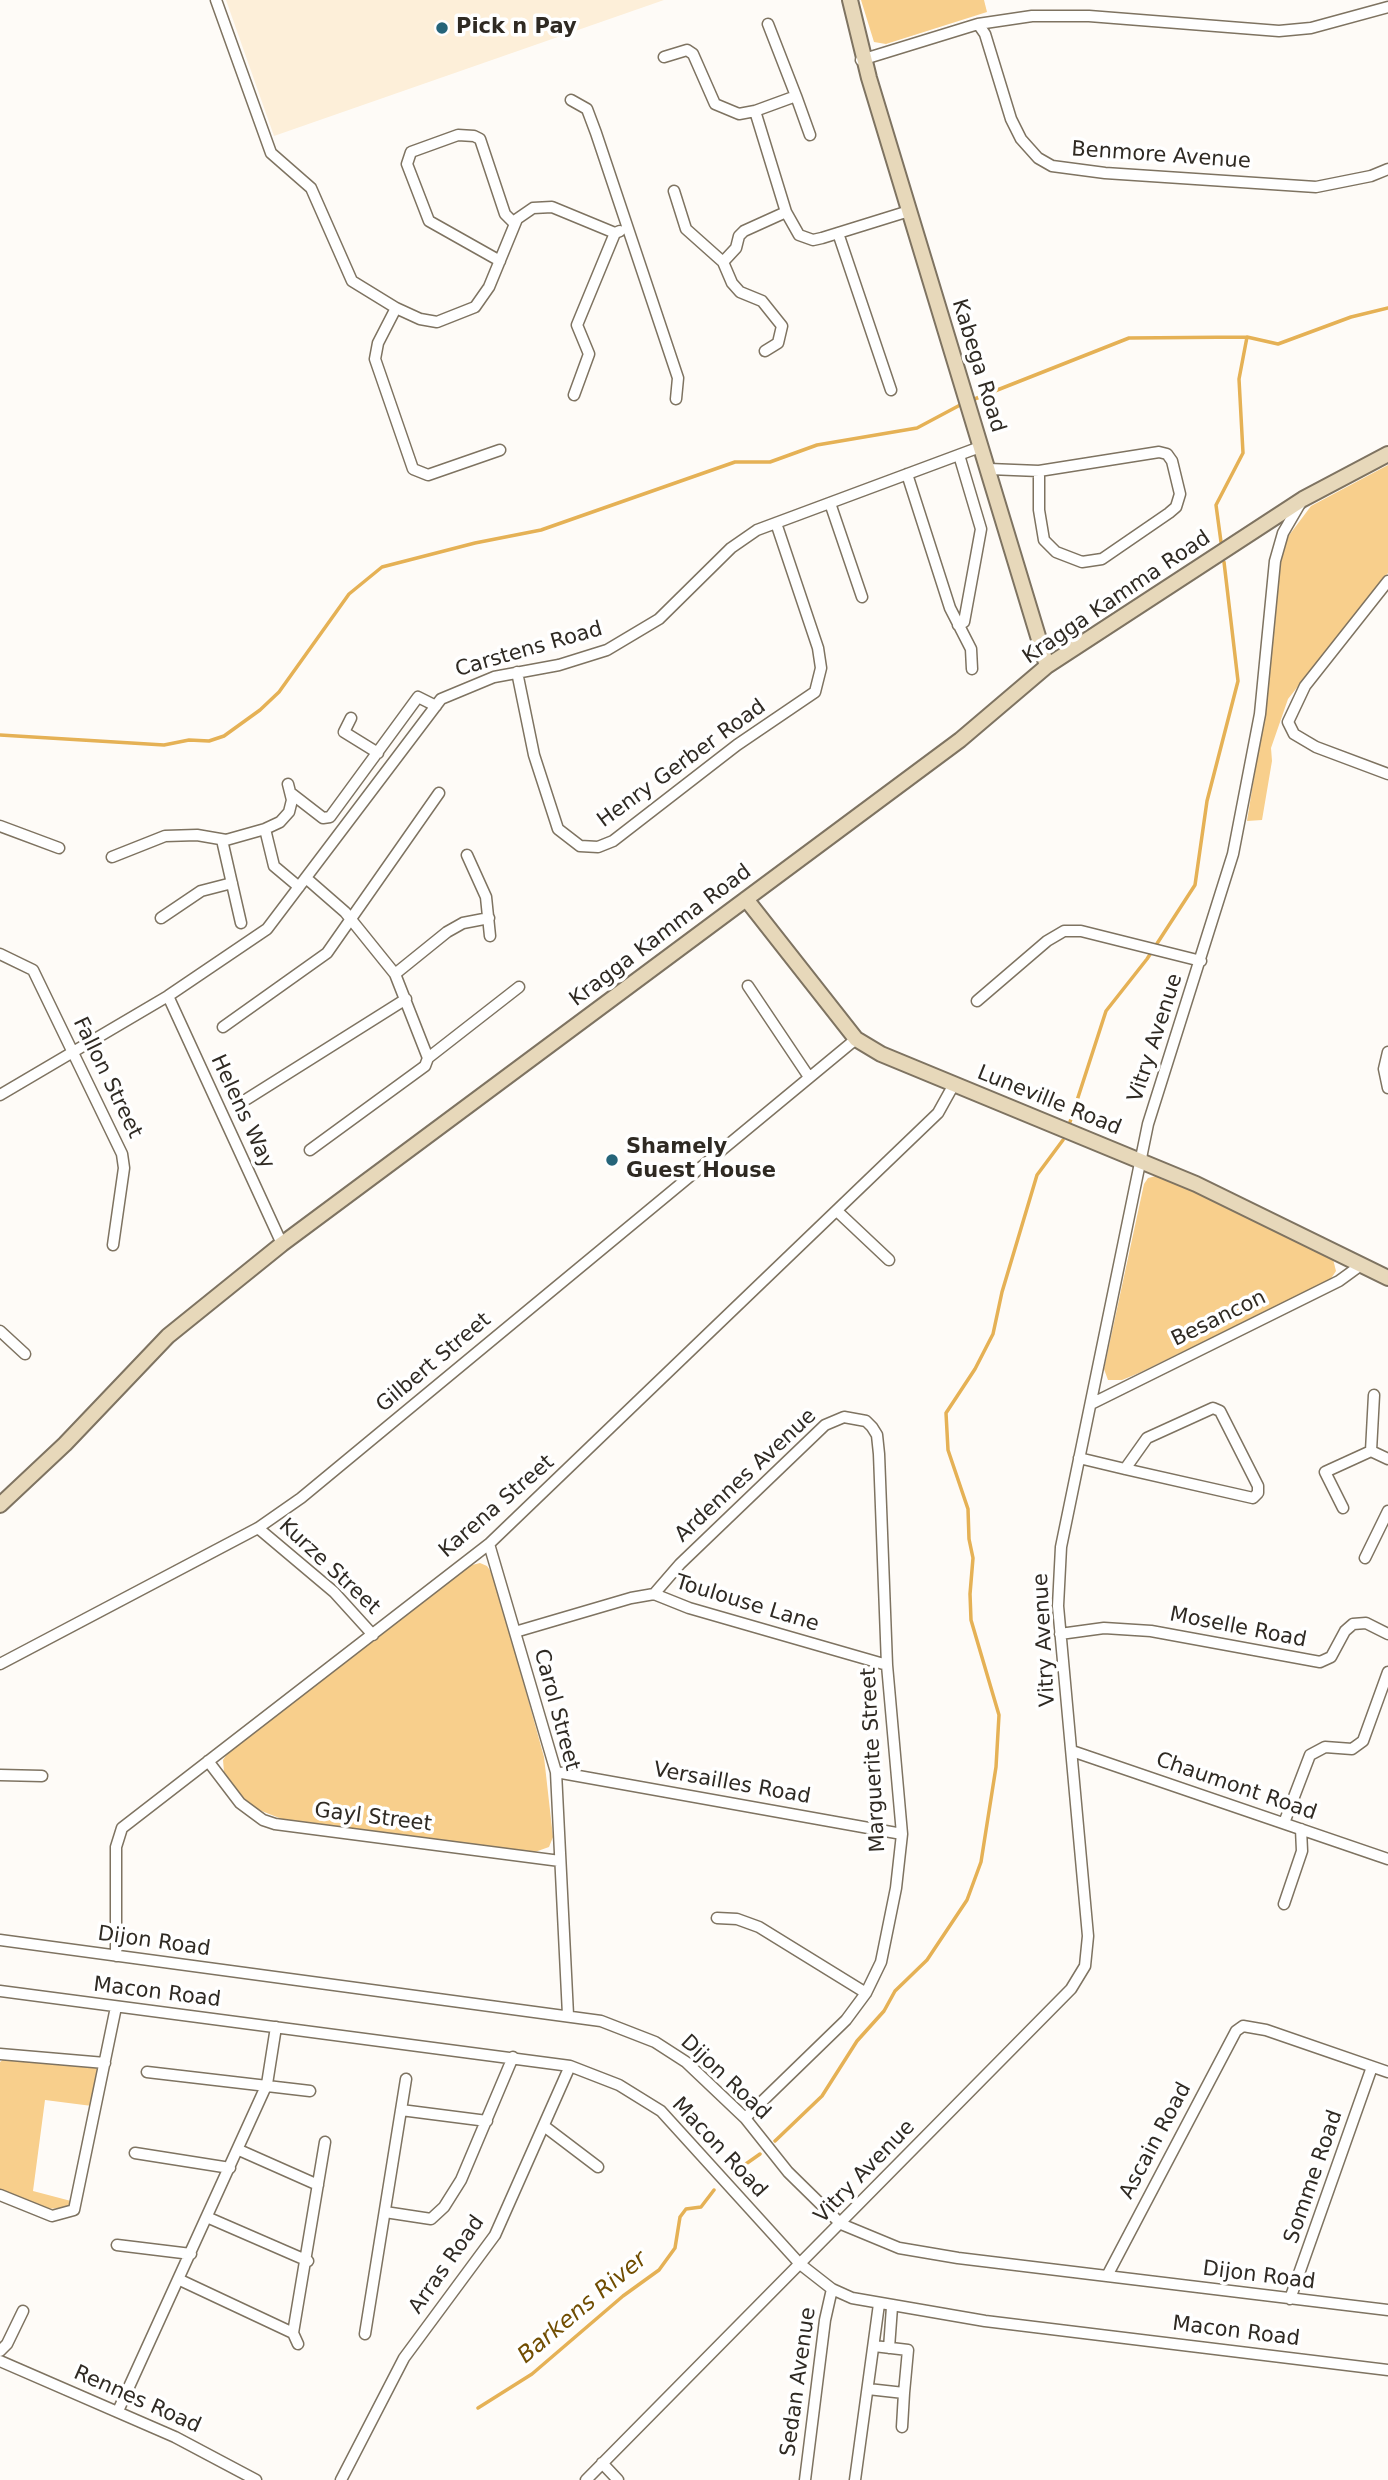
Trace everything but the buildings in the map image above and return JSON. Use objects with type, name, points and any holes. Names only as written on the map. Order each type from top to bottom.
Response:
[{"type":"main road","name":"Kabega Road","points":[[842,0],[869,78],[1047,666]]},
{"type":"main road","name":"Kabega Road","points":[[850,0],[863,59]]},
{"type":"main road","name":"Kragga Kamma Road","points":[[0,1505],[65,1444],[168,1336],[282,1244],[960,740],[1047,666],[1303,499],[1388,454]]},
{"type":"main road","name":"Luneville Road","points":[[746,899],[856,1039],[881,1054],[1140,1161],[1388,1278]]},
{"type":"street","points":[[216,0],[271,153],[311,188],[352,281],[396,308],[431,322],[461,315],[480,304],[515,224],[524,212],[543,206],[615,233],[627,229]]},
{"type":"street","points":[[863,59],[978,24],[1032,16],[1069,15],[1279,31],[1311,28],[1388,7]]},
{"type":"street","points":[[768,24],[810,135]]},
{"type":"street","name":"Benmore Avenue","points":[[978,24],[985,34],[1011,119],[1021,139],[1038,158],[1052,166],[1105,173],[1316,187],[1371,176],[1388,169]]},
{"type":"street","points":[[664,57],[687,50],[693,54],[715,104],[740,114],[796,96]]},
{"type":"street","points":[[570,100],[587,109],[678,378],[676,399]]},
{"type":"street","points":[[755,111],[786,212],[791,225],[802,237],[813,240],[909,211]]},
{"type":"street","points":[[500,261],[429,221],[407,164],[411,152],[458,135],[480,139],[505,214],[515,224]]},
{"type":"street","points":[[674,191],[686,229],[723,262],[732,283],[740,292],[762,301],[782,326],[778,343],[765,351]]},
{"type":"street","points":[[723,262],[736,248],[739,236],[744,231],[786,212]]},
{"type":"street","points":[[574,394],[590,354],[577,325],[615,233]]},
{"type":"street","points":[[838,233],[891,390]]},
{"type":"street","points":[[396,308],[378,343],[375,359],[413,469],[428,475],[500,450]]},
{"type":"street","name":"Carstens Road","points":[[0,1095],[168,996],[267,929],[436,706],[452,692],[494,677],[585,658],[635,636],[659,619],[731,548],[757,530],[959,455],[978,442]]},
{"type":"street","points":[[989,468],[1039,471],[1159,452],[1167,454],[1172,461],[1180,494],[1176,507],[1169,513],[1102,559],[1082,562],[1056,552],[1044,540],[1039,510],[1039,471]]},
{"type":"street","points":[[958,625],[964,622],[981,529],[959,455]]},
{"type":"street","points":[[907,474],[958,625],[971,649],[972,669]]},
{"type":"street","name":"Vitry Avenue","points":[[586,2480],[1071,1989],[1080,1976],[1088,1954],[1060,1634],[1057,1586],[1061,1547],[1140,1161],[1162,1073],[1201,961],[1233,854],[1255,740],[1279,545],[1303,499]]},
{"type":"street","points":[[830,503],[862,597]]},
{"type":"street","name":"Henry Gerber Road","points":[[517,673],[534,755],[558,829],[580,846],[598,847],[613,841],[737,745],[815,692],[821,668],[818,648],[776,523]]},
{"type":"street","points":[[1388,581],[1305,686],[1289,715],[1289,728],[1302,740],[1388,774]]},
{"type":"street","points":[[112,857],[165,836],[197,835],[222,840],[265,830],[287,816],[292,804],[290,789],[323,818],[330,817],[418,697],[436,706]]},
{"type":"street","points":[[351,718],[344,732],[378,753]]},
{"type":"street","points":[[223,1027],[327,953],[439,793]]},
{"type":"street","points":[[0,826],[59,848]]},
{"type":"street","points":[[265,830],[274,866],[299,887]]},
{"type":"street","points":[[222,840],[241,923]]},
{"type":"street","points":[[467,855],[483,887],[490,936]]},
{"type":"street","points":[[306,878],[350,918],[395,974],[428,1058]]},
{"type":"street","points":[[161,919],[201,891],[232,884]]},
{"type":"street","points":[[395,974],[447,932],[463,923],[489,918]]},
{"type":"street","points":[[977,1001],[1047,941],[1064,931],[1081,931],[1201,961]]},
{"type":"street","name":"Fallon Street","points":[[0,954],[33,970],[124,1161],[113,1245]]},
{"type":"street","points":[[748,986],[809,1077]]},
{"type":"street","points":[[310,1150],[425,1066],[428,1058],[519,987]]},
{"type":"street","name":"Helens Way","points":[[168,996],[282,1244]]},
{"type":"street","points":[[247,1099],[406,999]]},
{"type":"street","name":"Gilbert Street","points":[[0,1664],[258,1528],[312,1489],[856,1039]]},
{"type":"street","points":[[1388,1052],[1384,1069],[1388,1088]]},
{"type":"street","name":"Karena Street","points":[[116,1956],[118,1837],[130,1821],[489,1544],[939,1113],[953,1086]]},
{"type":"street","points":[[837,1211],[889,1260]]},
{"type":"street","name":"Besancon","points":[[1091,1404],[1339,1281],[1361,1265]]},
{"type":"street","points":[[0,1331],[25,1354]]},
{"type":"street","points":[[1371,1451],[1374,1395]]},
{"type":"street","points":[[1080,1458],[1125,1469],[1253,1498],[1258,1493],[1258,1486],[1220,1411],[1213,1408],[1147,1438],[1125,1469]]},
{"type":"street","name":"Ardennes Avenue","points":[[654,1594],[709,1536],[825,1425],[836,1418]]},
{"type":"street","name":"Marguerite Street","points":[[745,2118],[846,2020],[866,1993],[881,1962],[886,1941],[902,1834],[887,1665],[878,1443],[866,1422],[836,1418]]},
{"type":"street","points":[[1343,1508],[1325,1472],[1371,1451],[1388,1459]]},
{"type":"street","points":[[1365,1558],[1388,1511]]},
{"type":"street","name":"Kurze Street","points":[[258,1528],[334,1592],[373,1635]]},
{"type":"street","name":"Carol Street","points":[[489,1544],[556,1772],[568,2015]]},
{"type":"street","name":"Toulouse Lane","points":[[515,1632],[631,1598],[654,1594],[689,1608],[887,1665]]},
{"type":"street","name":"Moselle Road","points":[[1060,1634],[1104,1628],[1151,1631],[1320,1662],[1331,1657],[1345,1632],[1353,1624],[1366,1623],[1388,1634]]},
{"type":"street","points":[[1284,1823],[1310,1755],[1325,1747],[1352,1749],[1363,1741],[1388,1672]]},
{"type":"street","name":"Chaumont Road","points":[[1072,1751],[1388,1859]]},
{"type":"street","name":"Gayl Street","points":[[208,1761],[240,1803],[263,1820],[275,1824],[560,1861]]},
{"type":"street","name":"Versailles Road","points":[[556,1772],[902,1834]]},
{"type":"street","points":[[0,1775],[42,1776]]},
{"type":"street","points":[[1284,1904],[1302,1851],[1301,1829]]},
{"type":"street","points":[[717,1918],[737,1919],[759,1927],[866,1993]]},
{"type":"street","name":"Dijon Road","points":[[0,1940],[601,2021],[655,2042],[686,2062],[745,2118],[788,2172],[841,2224],[899,2248],[1388,2311]]},
{"type":"street","name":"Macon Road","points":[[0,1991],[570,2066],[605,2078],[661,2111],[800,2264],[832,2288],[852,2298],[892,2307],[998,2323],[1388,2370]]},
{"type":"street","points":[[0,2195],[43,2214],[62,2216],[74,2210],[116,2007]]},
{"type":"street","name":"Ascain Road","points":[[1107,2276],[1236,2031],[1243,2026],[1266,2030],[1372,2067]]},
{"type":"street","points":[[118,2411],[180,2280],[267,2084],[276,2027]]},
{"type":"street","points":[[0,2054],[105,2063]]},
{"type":"street","points":[[385,2212],[418,2219],[431,2218],[438,2214],[453,2195],[513,2057]]},
{"type":"street","name":"Arras Road","points":[[341,2480],[404,2358],[495,2235],[570,2066]]},
{"type":"street","points":[[1372,2067],[1388,2072]]},
{"type":"street","name":"Somme Road","points":[[1290,2299],[1372,2067]]},
{"type":"street","points":[[147,2072],[310,2091]]},
{"type":"street","points":[[365,2334],[406,2079]]},
{"type":"street","points":[[401,2110],[486,2122]]},
{"type":"street","points":[[544,2126],[598,2167]]},
{"type":"street","points":[[298,2344],[293,2333],[325,2142]]},
{"type":"street","points":[[239,2150],[318,2185]]},
{"type":"street","points":[[135,2153],[230,2168]]},
{"type":"street","points":[[208,2218],[307,2262]]},
{"type":"street","points":[[117,2245],[191,2254]]},
{"type":"street","points":[[180,2280],[293,2333]]},
{"type":"street","name":"Sedan Avenue","points":[[806,2480],[825,2320],[832,2288]]},
{"type":"street","points":[[855,2480],[879,2304]]},
{"type":"street","points":[[889,2348],[892,2307]]},
{"type":"street","points":[[0,2351],[7,2344],[23,2311]]},
{"type":"street","points":[[874,2346],[908,2350],[902,2427]]},
{"type":"street","name":"Rennes Road","points":[[0,2361],[200,2449],[256,2480]]},
{"type":"street","points":[[867,2389],[904,2393]]},
{"type":"street","points":[[602,2463],[618,2480]]},
{"type":"shaded area","points":[[226,0],[664,0],[274,136]]},
{"type":"shaded area","points":[[861,0],[984,0],[987,12],[886,44],[874,42]]},
{"type":"shaded area","points":[[1388,465],[1388,573],[1288,699],[1271,748],[1272,761],[1262,820],[1247,821],[1267,696],[1281,554],[1287,538],[1311,506]]},
{"type":"shaded area","points":[[1160,1175],[1333,1259],[1336,1271],[1330,1280],[1139,1373],[1122,1380],[1108,1380],[1104,1369],[1144,1184],[1148,1178]]},
{"type":"shaded area","points":[[480,1563],[487,1566],[494,1576],[544,1757],[553,1837],[549,1847],[532,1853],[282,1819],[259,1810],[245,1800],[224,1772],[223,1760],[229,1751],[468,1566]]},
{"type":"shaded area","points":[[8,2056],[97,2068],[92,2106],[45,2100],[33,2191],[71,2201],[67,2208],[42,2209],[0,2191],[0,2062]]},
{"type":"waterway","points":[[972,400],[1129,338],[1247,337],[1278,344],[1351,317],[1388,308]]},
{"type":"waterway","points":[[1221,542],[1216,505],[1243,453],[1239,379],[1247,337]]},
{"type":"waterway","points":[[0,735],[164,745],[189,740],[209,741],[224,736],[260,710],[279,692],[349,594],[382,567],[475,543],[541,530],[735,462],[770,462],[817,445],[917,428],[962,404]]},
{"type":"waterway","points":[[1070,1122],[1106,1011],[1147,959],[1195,885],[1207,801],[1238,681],[1224,562]]},
{"type":"waterway","points":[[775,2141],[822,2096],[857,2041],[884,2011],[895,1991],[927,1960],[967,1900],[981,1862],[996,1767],[999,1715],[971,1620],[973,1558],[968,1509],[948,1450],[946,1413],[975,1369],[993,1334],[1002,1292],[1037,1175],[1063,1140]]},
{"type":"waterway","name":"Barkens River","points":[[733,2173],[760,2154]]},
{"type":"waterway","name":"Barkens River","points":[[478,2408],[532,2374],[623,2296],[659,2270],[675,2248],[680,2217],[686,2209],[701,2207],[714,2190]]},
{"type":"place","name":"Pick n Pay","points":[[442,28]]},
{"type":"place","name":"Shamely Guest House","points":[[612,1160]]}]
